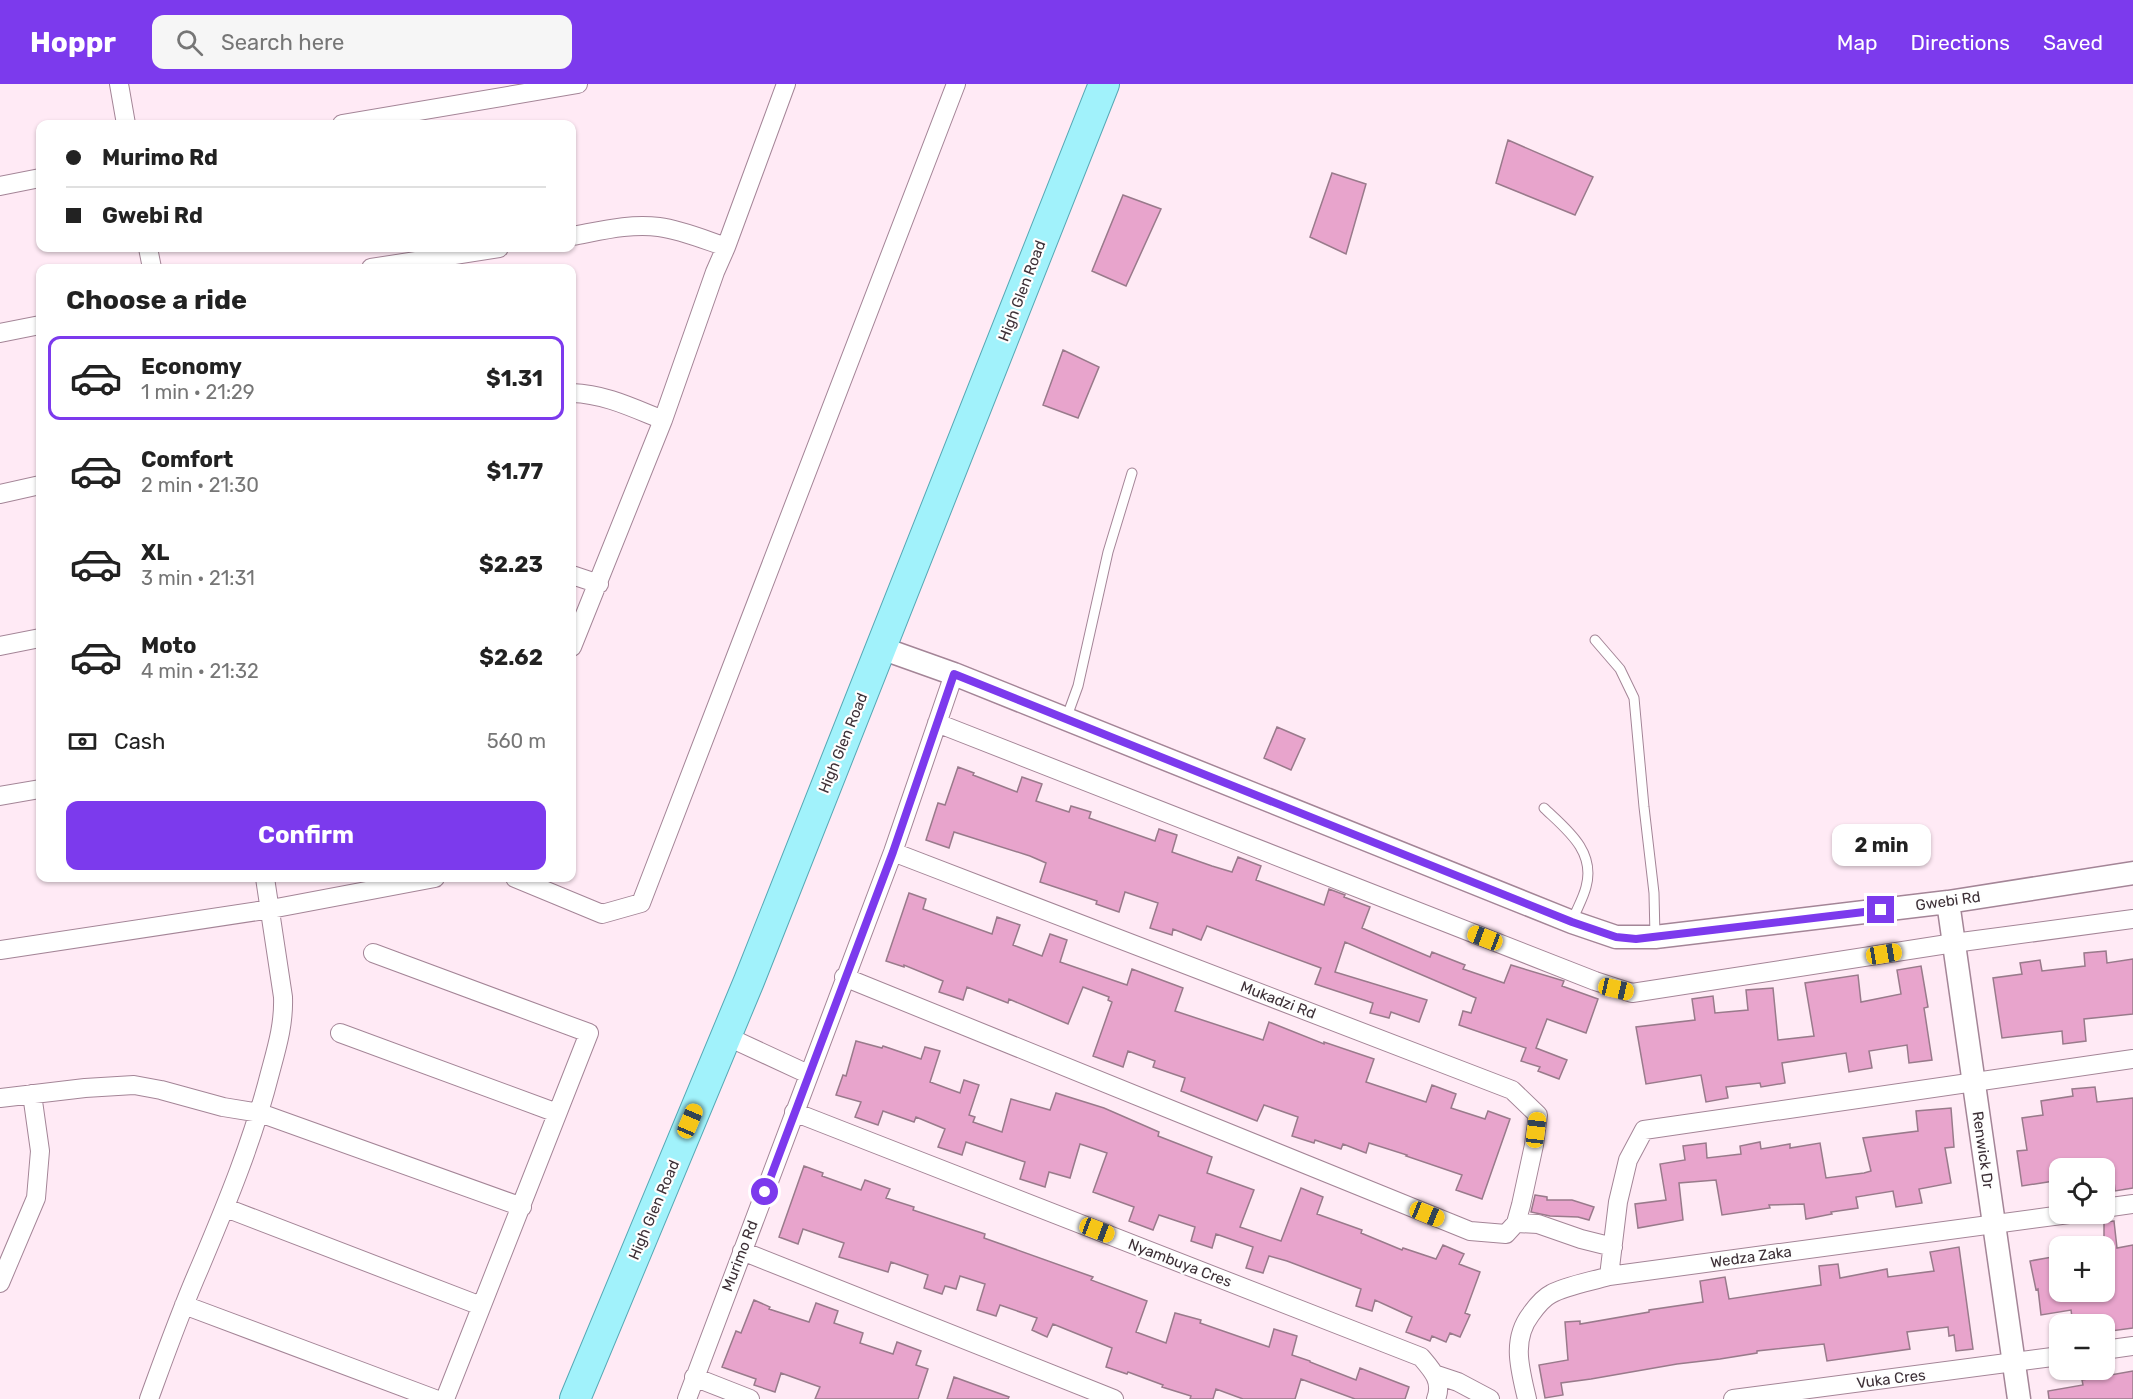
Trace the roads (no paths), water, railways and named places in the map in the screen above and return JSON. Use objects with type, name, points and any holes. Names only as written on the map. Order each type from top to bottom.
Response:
[{"type":"main road","name":"High Glen Road","points":[[575,1399],[726,1036],[1104,84]]},
{"type":"street","points":[[119,84],[125,120]]},
{"type":"street","points":[[366,120],[578,84]]},
{"type":"street","points":[[525,882],[602,914],[641,903],[956,84]]},
{"type":"street","points":[[576,638],[663,420],[715,272],[726,248],[781,86]]},
{"type":"street","points":[[0,186],[36,179]]},
{"type":"street","points":[[576,235],[631,226],[659,226],[681,231],[726,248]]},
{"type":"street","points":[[397,264],[473,252]]},
{"type":"street","points":[[0,333],[36,326]]},
{"type":"street","points":[[576,393],[613,399],[663,420]]},
{"type":"street","points":[[0,494],[36,486]]},
{"type":"street","points":[[576,576],[599,584]]},
{"type":"street","points":[[0,646],[36,639]]},
{"type":"street","name":"Gwebi Rd","points":[[881,648],[954,674],[1572,922],[1616,937],[1655,937],[1948,902],[2133,873]]},
{"type":"street","name":"Murimo Rd","points":[[687,1399],[844,977],[893,852],[954,674]]},
{"type":"street","points":[[937,723],[1616,989],[1632,993],[1954,942],[2133,920]]},
{"type":"street","points":[[0,796],[36,790]]},
{"type":"street","name":"Mukadzi Rd","points":[[893,852],[1512,1090],[1538,1115],[1534,1145],[1511,1229]]},
{"type":"street","points":[[149,1399],[184,1305],[226,1208],[260,1113],[284,1014],[281,977],[266,882]]},
{"type":"street","points":[[0,950],[271,909],[414,882]]},
{"type":"street","name":"Renwick Dr","points":[[1948,902],[2019,1399]]},
{"type":"street","points":[[373,952],[590,1033],[445,1399]]},
{"type":"street","points":[[844,977],[1470,1231],[1511,1229],[1538,1224],[1613,1247]]},
{"type":"street","points":[[340,1033],[558,1113]]},
{"type":"street","points":[[726,1036],[808,1074]]},
{"type":"street","points":[[1609,1276],[1618,1203],[1628,1161],[1644,1130],[2133,1059]]},
{"type":"street","points":[[0,1098],[134,1085],[161,1090],[223,1107],[260,1113],[522,1207]]},
{"type":"street","points":[[0,1283],[36,1198],[40,1151],[32,1094]]},
{"type":"street","name":"Nyambuya Cres","points":[[794,1112],[1421,1357],[1437,1375]]},
{"type":"street","points":[[2115,1206],[2133,1204]]},
{"type":"street","points":[[226,1208],[481,1306]]},
{"type":"street","name":"Wedza Zaka","points":[[1527,1399],[1518,1364],[1518,1350],[1526,1321],[1536,1307],[1551,1294],[1609,1276],[2049,1217]]},
{"type":"street","points":[[742,1251],[1114,1399]]},
{"type":"street","points":[[184,1305],[435,1399]]},
{"type":"street","points":[[2115,1348],[2133,1346]]},
{"type":"street","name":"Vuka Cres","points":[[1733,1399],[2049,1358]]},
{"type":"street","points":[[1436,1399],[1437,1375],[1458,1382],[1490,1399]]},
{"type":"street","points":[[694,1377],[750,1399]]},
{"type":"lane","points":[[1066,719],[1078,686],[1108,552],[1132,473]]},
{"type":"lane","points":[[1595,640],[1620,669],[1634,698],[1654,893],[1655,937]]},
{"type":"lane","points":[[1544,808],[1578,840],[1586,862],[1587,885],[1572,922]]}]
